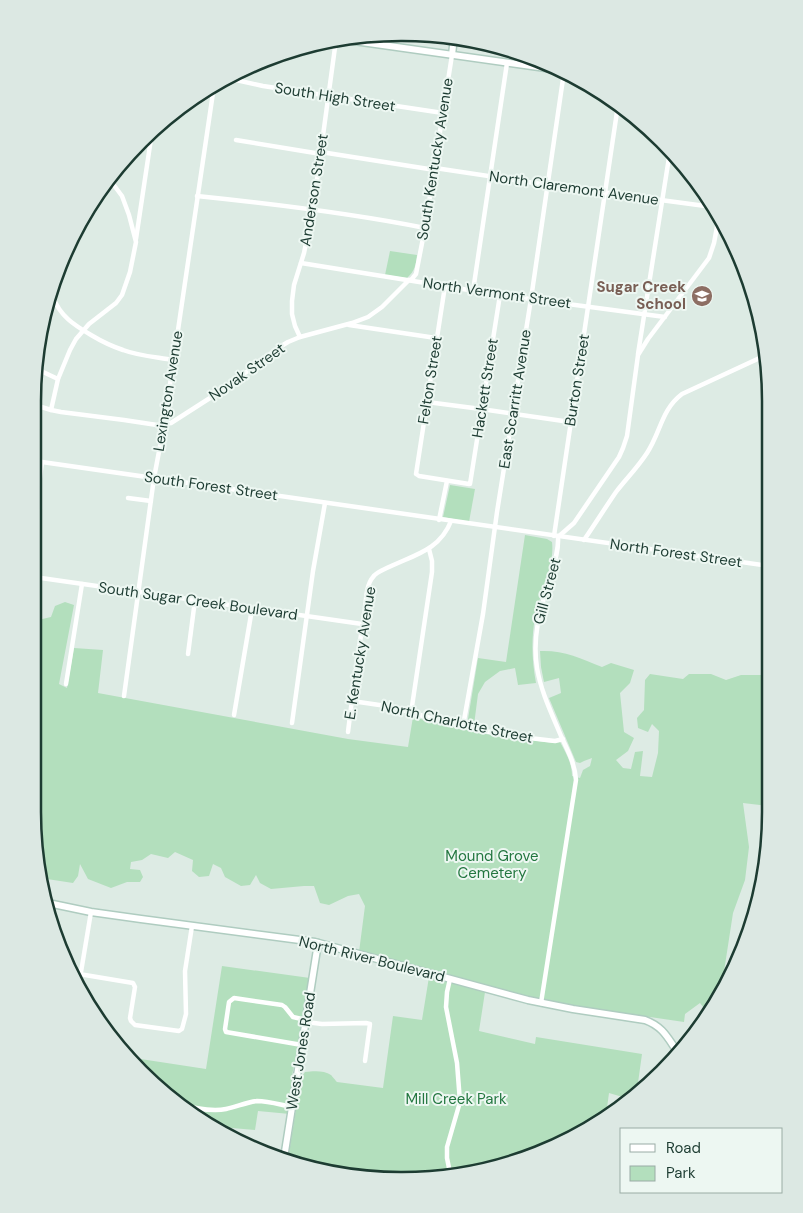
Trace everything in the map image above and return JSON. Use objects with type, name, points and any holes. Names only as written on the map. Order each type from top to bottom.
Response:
[{"type":"main road","points":[[364,43],[533,66]]},
{"type":"main road","name":"South Kentucky Avenue","points":[[452,55],[453,45]]},
{"type":"main road","name":"North River Boulevard","points":[[54,904],[90,912],[318,943],[541,1003],[645,1020],[663,1031],[674,1047]]},
{"type":"main road","name":"West Jones Road","points":[[285,1153],[318,943]]},
{"type":"street","name":"Anderson Street","points":[[300,337],[292,314],[292,301],[294,285],[304,253],[313,209],[335,47]]},
{"type":"street","name":"South Kentucky Avenue","points":[[410,280],[416,274],[425,228],[452,55]]},
{"type":"street","points":[[473,291],[507,63]]},
{"type":"street","name":"East Scarritt Avenue","points":[[463,726],[483,614],[563,79]]},
{"type":"street","name":"South High Street","points":[[238,81],[443,113]]},
{"type":"street","name":"Lexington Avenue","points":[[124,696],[154,478],[164,425],[213,95]]},
{"type":"street","name":"Burton Street","points":[[556,536],[570,422],[617,113]]},
{"type":"street","name":"North Claremont Avenue","points":[[236,140],[704,206]]},
{"type":"street","points":[[50,410],[58,379],[70,350],[83,331],[96,317],[122,295],[130,272],[136,242],[150,144]]},
{"type":"street","points":[[638,355],[668,160]]},
{"type":"street","points":[[114,185],[122,196],[136,242]]},
{"type":"street","points":[[197,196],[378,218],[425,228]]},
{"type":"street","name":"Gill Street","points":[[541,1003],[576,780],[574,765],[547,702],[537,668],[536,632],[539,615],[558,550],[556,536],[574,523],[623,448],[627,436],[638,355],[711,252],[716,227]]},
{"type":"street","name":"North Vermont Street","points":[[301,263],[473,291],[665,317]]},
{"type":"street","name":"Novak Street","points":[[164,425],[171,423],[224,389],[278,348],[300,337],[368,317],[382,307],[410,280]]},
{"type":"street","name":"Felton Street","points":[[445,286],[416,474],[447,481]]},
{"type":"street","name":"Hackett Street","points":[[447,481],[469,484],[470,482],[500,295]]},
{"type":"street","points":[[55,304],[72,324],[108,344],[139,354],[173,360]]},
{"type":"street","points":[[346,325],[436,338]]},
{"type":"street","points":[[584,540],[615,494],[647,453],[666,411],[674,400],[682,394],[759,358]]},
{"type":"street","points":[[43,372],[58,379]]},
{"type":"street","points":[[427,402],[482,408],[570,422]]},
{"type":"street","points":[[41,407],[50,410],[164,425]]},
{"type":"street","points":[[41,470],[42,462]]},
{"type":"street","name":"South Forest Street","points":[[42,462],[439,520]]},
{"type":"street","points":[[447,481],[439,520],[556,536]]},
{"type":"street","points":[[128,498],[151,501]]},
{"type":"street","points":[[292,723],[314,565],[325,503]]},
{"type":"street","points":[[411,713],[432,572],[429,549],[444,536],[451,521]]},
{"type":"street","name":"North Forest Street","points":[[556,536],[762,565]]},
{"type":"street","name":"E. Kentucky Avenue","points":[[348,732],[369,583],[379,571],[429,549]]},
{"type":"street","name":"South Sugar Creek Boulevard","points":[[41,578],[362,624]]},
{"type":"street","points":[[66,684],[82,584]]},
{"type":"street","points":[[188,654],[195,600]]},
{"type":"street","points":[[234,715],[252,609]]},
{"type":"street","name":"North Charlotte Street","points":[[352,700],[394,707],[411,713],[504,735],[555,741],[563,739]]},
{"type":"street","points":[[90,912],[80,974],[134,984],[136,987],[131,1021],[135,1025],[176,1031],[182,1029],[186,1014],[185,971],[192,926]]},
{"type":"street","points":[[449,1169],[446,1158],[447,1147],[460,1102],[457,1063],[446,1007],[450,980]]},
{"type":"street","points":[[302,1045],[226,1032],[229,1002],[234,998],[282,1005],[293,1017],[322,1024],[370,1024],[365,1061]]},
{"type":"street","points":[[196,1107],[223,1110],[259,1101],[292,1106]]},
{"type":"green space","points":[[390,251],[417,255],[415,267],[407,278],[385,275]]},
{"type":"green space","points":[[450,485],[475,489],[469,522],[443,517]]},
{"type":"green space","points":[[525,535],[547,539],[552,542],[551,561],[537,609],[533,634],[536,683],[518,685],[515,668],[500,671],[485,682],[478,694],[474,725],[469,723],[468,719],[478,658],[506,662]]},
{"type":"green space","name":"Mound Grove Cemetery","points":[[65,602],[74,605],[59,684],[67,688],[74,648],[103,650],[98,693],[348,739],[408,747],[413,717],[491,735],[553,743],[560,742],[570,762],[572,776],[580,778],[583,770],[590,766],[592,758],[580,763],[576,762],[549,698],[561,693],[559,678],[544,682],[540,651],[564,653],[602,667],[611,663],[634,670],[630,683],[620,693],[624,732],[634,738],[628,751],[616,760],[623,768],[631,769],[635,752],[643,751],[640,776],[652,777],[658,753],[659,731],[652,724],[648,732],[638,728],[637,718],[644,710],[645,680],[650,674],[683,679],[689,674],[711,674],[726,680],[741,675],[762,675],[762,805],[743,803],[749,847],[745,880],[733,913],[724,973],[704,1008],[700,1003],[685,1014],[684,1022],[548,1002],[359,952],[365,906],[359,894],[348,896],[329,905],[320,903],[314,886],[271,889],[260,883],[256,875],[250,885],[241,886],[225,877],[221,868],[213,864],[209,876],[199,877],[192,871],[193,860],[175,852],[168,858],[151,854],[142,860],[131,862],[130,869],[140,870],[143,877],[140,882],[127,882],[111,888],[88,879],[80,864],[78,876],[73,883],[47,879],[44,859],[41,812],[41,619],[51,617],[55,606]]},
{"type":"green space","points":[[222,966],[310,978],[292,1076],[290,1114],[258,1111],[255,1130],[229,1128],[182,1097],[140,1059],[206,1069]]},
{"type":"green space","name":"Mill Creek Park","points":[[429,977],[485,992],[479,1031],[535,1044],[536,1037],[642,1054],[638,1083],[621,1097],[609,1093],[607,1107],[561,1135],[517,1153],[472,1165],[425,1171],[378,1171],[331,1165],[289,1154],[301,1078],[305,1072],[328,1073],[337,1082],[383,1088],[393,1016],[422,1020]]},
{"type":"place","name":"Sugar Creek School","points":[[702,296]]}]
